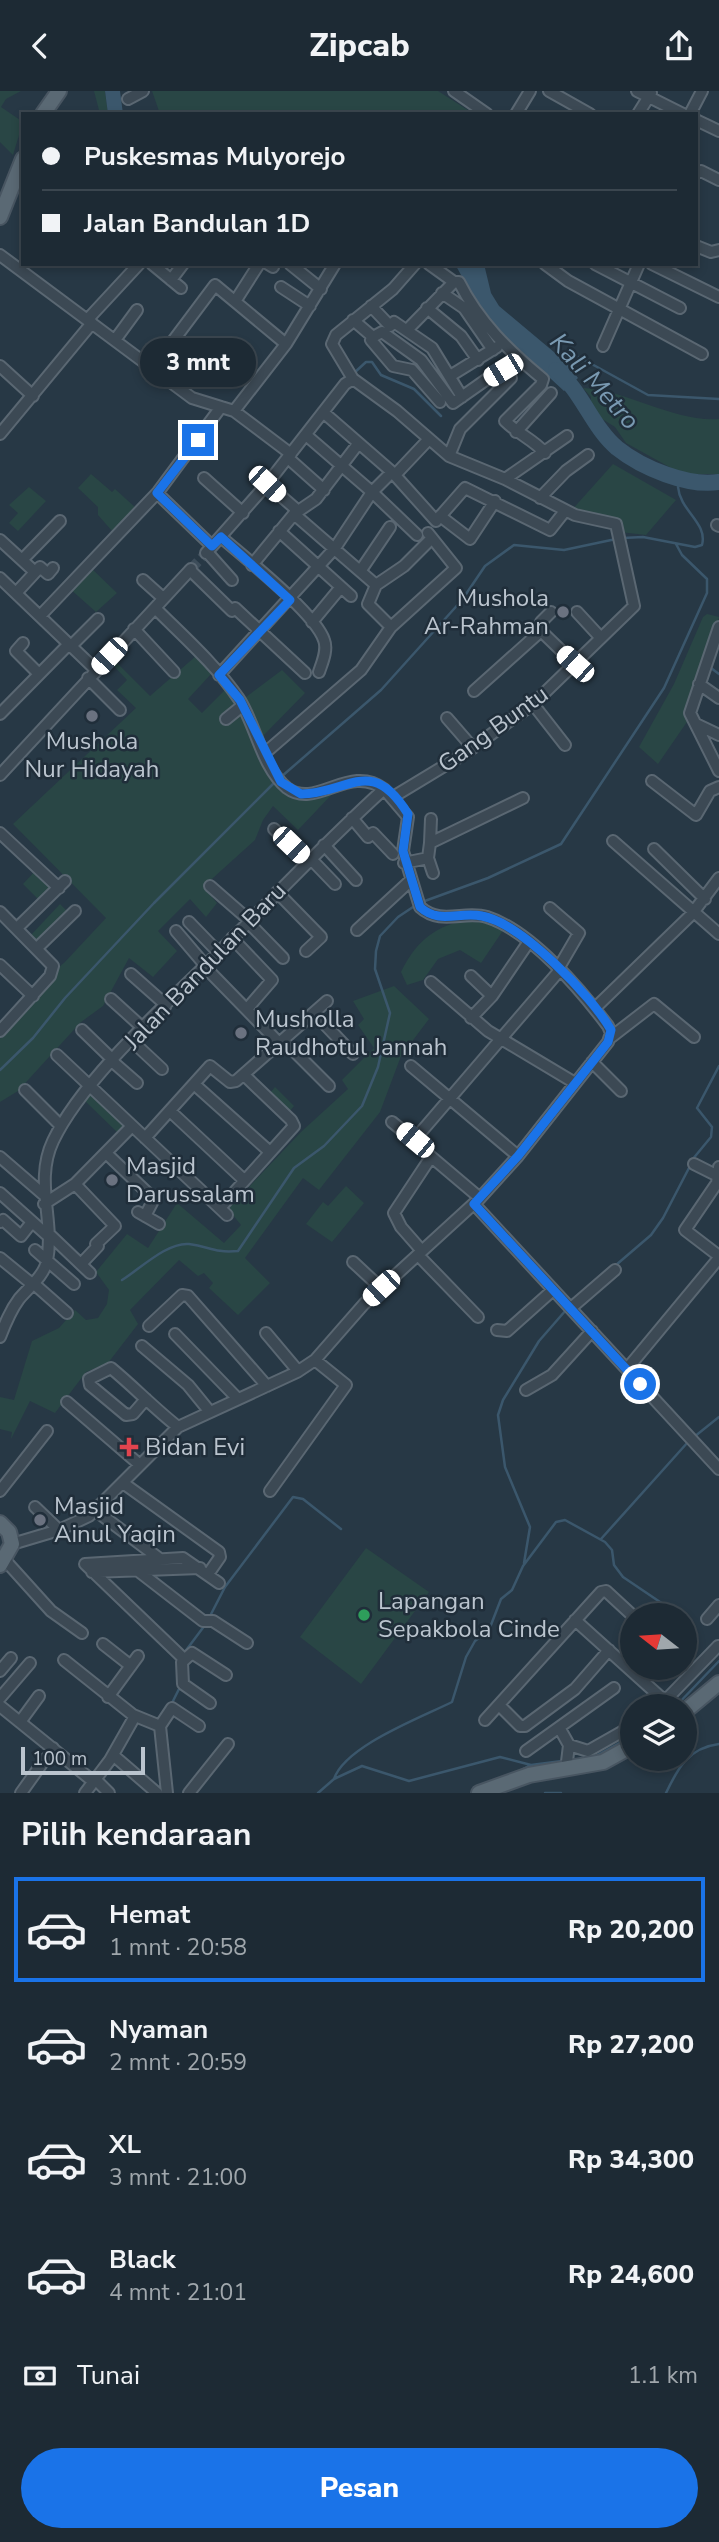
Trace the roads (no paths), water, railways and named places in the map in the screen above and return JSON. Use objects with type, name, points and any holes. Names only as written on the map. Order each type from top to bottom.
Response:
[{"type":"main road","points":[[44,112],[58,91]]},
{"type":"main road","points":[[0,217],[21,164]]},
{"type":"main road","points":[[0,1523],[9,1532],[12,1544],[2,1562]]},
{"type":"main road","points":[[696,1694],[719,1683]]},
{"type":"main road","points":[[479,1793],[568,1758],[603,1762],[620,1753]]},
{"type":"street","points":[[128,100],[143,91]]},
{"type":"street","points":[[454,91],[484,112]]},
{"type":"street","points":[[517,112],[530,91]]},
{"type":"street","points":[[549,91],[586,112]]},
{"type":"street","points":[[637,91],[650,94],[680,112]]},
{"type":"street","points":[[691,112],[702,91]]},
{"type":"street","points":[[639,112],[650,94]]},
{"type":"street","points":[[698,121],[719,131]]},
{"type":"street","points":[[698,172],[701,171],[719,180]]},
{"type":"street","points":[[698,247],[711,252],[719,250]]},
{"type":"street","points":[[0,255],[197,401],[234,411],[289,456],[324,490]]},
{"type":"street","points":[[0,434],[137,266]]},
{"type":"street","points":[[154,266],[181,289]]},
{"type":"street","points":[[171,280],[182,266]]},
{"type":"street","points":[[236,300],[258,266]]},
{"type":"street","points":[[292,266],[321,289]]},
{"type":"street","points":[[234,411],[286,344],[334,266]]},
{"type":"street","points":[[323,412],[394,474],[436,521],[465,488],[550,530],[565,511],[505,479],[449,456],[352,379],[332,344],[336,335],[393,289],[413,266]]},
{"type":"street","points":[[432,266],[454,282],[459,282],[497,346]]},
{"type":"street","points":[[548,266],[568,281],[702,354]]},
{"type":"street","points":[[600,266],[680,308]]},
{"type":"street","points":[[603,346],[638,266]]},
{"type":"street","points":[[656,266],[719,297]]},
{"type":"street","points":[[407,330],[454,282]]},
{"type":"street","points":[[152,369],[215,285],[286,344]]},
{"type":"street","points":[[281,288],[310,306]]},
{"type":"street","points":[[442,293],[464,308],[497,346],[517,358],[543,383],[505,421],[516,432],[536,443],[545,453]]},
{"type":"street","points":[[371,306],[390,325],[394,322],[432,348],[462,397]]},
{"type":"street","points":[[427,308],[461,336],[478,360]]},
{"type":"street","points":[[115,340],[137,310]]},
{"type":"street","points":[[353,320],[373,337],[372,340],[393,366],[412,370],[440,402]]},
{"type":"street","points":[[373,337],[382,332],[421,360],[453,403],[517,358]]},
{"type":"street","points":[[450,376],[497,346]]},
{"type":"street","points":[[0,366],[33,396]]},
{"type":"street","points":[[449,456],[460,429],[511,378],[503,370]]},
{"type":"street","points":[[208,550],[243,513],[345,384],[352,379]]},
{"type":"street","points":[[516,432],[551,393]]},
{"type":"street","points":[[40,616],[157,493],[221,407]]},
{"type":"street","points":[[265,753],[361,670],[391,627],[456,568],[426,535],[306,435]]},
{"type":"street","points":[[505,479],[567,436]]},
{"type":"street","points":[[219,675],[335,548],[362,512],[363,504],[372,492],[429,439]]},
{"type":"street","points":[[252,565],[295,512],[324,490],[358,444]]},
{"type":"street","points":[[540,499],[566,471],[588,455]]},
{"type":"street","points":[[204,478],[243,513]]},
{"type":"street","points":[[267,484],[376,585]]},
{"type":"street","points":[[157,493],[232,580]]},
{"type":"street","points":[[440,516],[470,539],[495,501]]},
{"type":"street","name":"Gang Buntu","points":[[388,793],[473,748],[533,704],[634,606],[616,524],[565,511]]},
{"type":"street","points":[[22,560],[60,521]]},
{"type":"street","points":[[361,571],[390,527]]},
{"type":"street","points":[[279,531],[351,596]]},
{"type":"street","points":[[391,627],[368,604],[376,585],[404,566],[426,535]]},
{"type":"street","points":[[221,537],[312,622],[324,640],[319,672]]},
{"type":"street","points":[[0,540],[34,572]]},
{"type":"street","points":[[16,593],[40,566],[48,573],[53,568]]},
{"type":"street","points":[[0,775],[191,569],[232,611],[235,608],[305,673]]},
{"type":"street","points":[[0,578],[70,645],[120,710]]},
{"type":"street","points":[[143,580],[163,598]]},
{"type":"street","points":[[312,622],[341,587]]},
{"type":"street","points":[[155,608],[219,675],[243,706],[281,782],[301,794],[358,779],[371,781],[388,793],[408,817],[403,848],[404,863],[419,905],[437,917],[485,916],[505,925],[559,969],[595,1008],[611,1030],[610,1038]]},
{"type":"street","points":[[551,612],[541,622],[541,631],[575,664]]},
{"type":"street","points":[[577,612],[600,637]]},
{"type":"street","points":[[0,713],[98,619]]},
{"type":"street","points":[[719,627],[690,713],[719,771]]},
{"type":"street","points":[[134,629],[174,672]]},
{"type":"street","points":[[474,691],[541,631]]},
{"type":"street","points":[[23,643],[16,651],[39,674]]},
{"type":"street","points":[[699,684],[719,698]]},
{"type":"street","points":[[533,704],[565,745]]},
{"type":"street","points":[[226,719],[243,706]]},
{"type":"street","points":[[447,718],[473,748]]},
{"type":"street","points":[[696,724],[719,735]]},
{"type":"street","points":[[652,781],[696,815],[710,791],[719,787]]},
{"type":"street","name":"Jalan Bandulan Baru","points":[[47,1260],[44,1200],[46,1160],[61,1126],[113,1061],[248,921],[352,818],[388,793]]},
{"type":"street","points":[[430,842],[523,798]]},
{"type":"street","points":[[352,818],[368,837],[373,833],[393,854]]},
{"type":"street","points":[[431,819],[428,858],[433,873]]},
{"type":"street","points":[[274,829],[335,884]]},
{"type":"street","points":[[0,833],[62,884],[17,928]]},
{"type":"street","points":[[613,842],[692,914],[719,934]]},
{"type":"street","points":[[324,845],[356,880]]},
{"type":"street","points":[[654,849],[705,899]]},
{"type":"street","points":[[404,863],[428,858]]},
{"type":"street","points":[[595,1008],[692,914],[719,878]]},
{"type":"street","points":[[357,930],[410,881]]},
{"type":"street","points":[[210,886],[280,955],[262,969]]},
{"type":"street","points":[[277,892],[321,937],[306,951]]},
{"type":"street","points":[[415,1140],[559,969],[579,933],[550,908]]},
{"type":"street","points":[[37,948],[75,911]]},
{"type":"street","points":[[0,912],[53,966],[50,976],[0,1031]]},
{"type":"street","points":[[190,922],[218,952]]},
{"type":"street","points":[[176,931],[205,966],[247,1009],[329,1086]]},
{"type":"street","points":[[232,938],[272,982],[247,1009]]},
{"type":"street","points":[[471,1017],[492,996],[528,943]]},
{"type":"street","points":[[0,965],[33,996]]},
{"type":"street","points":[[131,974],[166,1005]]},
{"type":"street","points":[[471,976],[492,996]]},
{"type":"street","points":[[431,982],[499,1039],[561,1072],[575,1083]]},
{"type":"street","points":[[111,999],[144,1028]]},
{"type":"street","points":[[145,1138],[212,1066],[232,1082],[244,1076],[315,1014],[327,1000]]},
{"type":"street","points":[[12,1544],[59,1531],[96,1511],[178,1427],[298,1371],[315,1360],[381,1288],[477,1201],[518,1156],[610,1038],[652,1004],[694,1037]]},
{"type":"street","points":[[0,1011],[10,1021]]},
{"type":"street","points":[[315,1014],[353,1054]]},
{"type":"street","points":[[82,1030],[136,1083]]},
{"type":"street","points":[[132,1041],[162,1069]]},
{"type":"street","points":[[57,1055],[224,1211],[244,1180],[293,1128],[294,1123],[244,1076]]},
{"type":"street","points":[[592,1062],[621,1091]]},
{"type":"street","points":[[411,1066],[518,1156]]},
{"type":"street","points":[[194,1084],[270,1151]]},
{"type":"street","points":[[25,1090],[61,1126]]},
{"type":"street","points":[[170,1111],[244,1180]]},
{"type":"street","points":[[393,1122],[477,1201],[553,1290],[719,1469]]},
{"type":"street","points":[[0,1157],[44,1200],[75,1184],[132,1126]]},
{"type":"street","points":[[107,1154],[154,1199],[141,1214],[159,1224]]},
{"type":"street","points":[[430,1157],[394,1213],[420,1253],[478,1317]]},
{"type":"street","points":[[627,1369],[719,1257],[685,1230],[717,1183],[718,1171],[694,1164]]},
{"type":"street","points":[[75,1184],[115,1226],[96,1244],[99,1246],[81,1265]]},
{"type":"street","points":[[0,1193],[90,1273]]},
{"type":"street","points":[[0,1222],[3,1220],[21,1236],[32,1222]]},
{"type":"street","points":[[35,1250],[74,1284]]},
{"type":"street","points":[[0,1258],[67,1313]]},
{"type":"street","points":[[0,1337],[10,1313],[45,1268],[47,1260]]},
{"type":"street","points":[[352,1262],[381,1288]]},
{"type":"street","points":[[570,1308],[615,1270]]},
{"type":"street","points":[[497,1329],[507,1331],[553,1290]]},
{"type":"street","points":[[149,1326],[185,1294],[267,1385]]},
{"type":"street","points":[[0,1305],[10,1313]]},
{"type":"street","points":[[526,1390],[552,1375],[592,1331]]},
{"type":"street","points":[[266,1333],[298,1371]]},
{"type":"street","points":[[175,1334],[238,1399]]},
{"type":"street","points":[[142,1346],[188,1385],[209,1412]]},
{"type":"street","points":[[270,1492],[346,1384],[315,1360]]},
{"type":"street","points":[[146,1398],[133,1414],[126,1416],[90,1385],[89,1379],[111,1368],[146,1398],[178,1427]]},
{"type":"street","points":[[67,1402],[140,1465]]},
{"type":"street","points":[[0,1491],[47,1431]]},
{"type":"street","points":[[123,1483],[219,1552],[220,1557],[205,1569]]},
{"type":"street","points":[[35,1507],[59,1531]]},
{"type":"street","points":[[96,1511],[163,1562]]},
{"type":"street","points":[[2,1562],[51,1611],[82,1633]]},
{"type":"street","points":[[184,1659],[92,1572],[163,1562],[205,1569],[219,1583]]},
{"type":"street","points":[[131,1567],[203,1621],[213,1621],[247,1643]]},
{"type":"street","points":[[485,1720],[604,1591],[620,1605]]},
{"type":"street","points":[[707,1619],[719,1605]]},
{"type":"street","points":[[575,1620],[653,1694]]},
{"type":"street","points":[[103,1644],[131,1666]]},
{"type":"street","points":[[697,1669],[718,1646]]},
{"type":"street","points":[[499,1705],[520,1726],[525,1726],[575,1689],[608,1650]]},
{"type":"street","points":[[210,1703],[183,1684],[181,1666],[184,1659],[194,1653],[226,1675]]},
{"type":"street","points":[[108,1697],[138,1656]]},
{"type":"street","points":[[0,1671],[11,1658]]},
{"type":"street","points":[[64,1660],[135,1716],[159,1726]]},
{"type":"street","points":[[30,1663],[1,1707],[109,1793]]},
{"type":"street","points":[[526,1751],[614,1688]]},
{"type":"street","points":[[20,1722],[39,1696]]},
{"type":"street","points":[[167,1793],[159,1726],[172,1708],[199,1726]]},
{"type":"street","points":[[85,1793],[113,1755],[135,1716]]},
{"type":"street","points":[[560,1729],[568,1758],[588,1751],[620,1733]]},
{"type":"street","points":[[189,1793],[228,1744]]},
{"type":"street","points":[[21,1793],[53,1748]]},
{"type":"street","points":[[113,1755],[157,1793]]},
{"type":"water","points":[[105,91],[120,91],[123,112],[108,112]]},
{"type":"water","points":[[456,266],[484,266],[491,293],[499,306],[567,363],[578,378],[564,391],[484,317]]},
{"type":"waterway","points":[[568,367],[579,357],[648,395],[719,399]]},
{"type":"waterway","points":[[354,373],[366,362],[372,362],[381,375],[414,389],[441,416]]},
{"type":"waterway","name":"Kali Metro","points":[[556,370],[573,388],[608,439],[627,455],[652,469],[680,479],[719,482]]},
{"type":"waterway","points":[[623,538],[643,537],[695,547],[702,545],[703,537],[698,523],[680,495],[678,487],[684,482]]},
{"type":"waterway","points":[[281,777],[381,690],[462,600],[485,566],[514,545],[564,550],[616,539]]},
{"type":"waterway","points":[[422,902],[488,878],[561,844],[664,688],[707,593],[707,579],[682,555],[676,544]]},
{"type":"waterway","points":[[712,664],[711,668],[719,674]]},
{"type":"waterway","points":[[0,1070],[33,1038],[65,998],[154,903],[276,781]]},
{"type":"waterway","points":[[122,1280],[172,1247],[189,1244],[223,1251],[238,1251],[294,1168],[324,1146],[362,1106],[378,1067],[390,1013],[375,969],[380,936],[398,917],[416,905]]},
{"type":"waterway","points":[[692,1160],[711,1137],[712,1127],[697,1108],[719,1066]]},
{"type":"waterway","points":[[616,1265],[651,1235],[690,1166]]},
{"type":"waterway","points":[[524,1563],[530,1527],[505,1467],[498,1415],[503,1400],[539,1341],[566,1310]]},
{"type":"waterway","points":[[694,1437],[719,1417]]},
{"type":"waterway","points":[[601,1539],[688,1442]]},
{"type":"waterway","points":[[209,1618],[225,1587],[293,1497],[303,1499],[341,1529]]},
{"type":"waterway","points":[[334,1779],[341,1767],[368,1744],[452,1702],[466,1657],[475,1641],[489,1630],[501,1599],[512,1590],[523,1566],[556,1522],[565,1520],[605,1542],[612,1550],[614,1565],[623,1577],[662,1603]]},
{"type":"waterway","points":[[184,1653],[205,1625]]},
{"type":"waterway","points":[[687,1694],[719,1661]]},
{"type":"waterway","points":[[177,1664],[178,1681]]},
{"type":"waterway","points":[[172,1703],[180,1687]]},
{"type":"waterway","points":[[596,1756],[620,1743]]},
{"type":"waterway","points":[[666,1793],[685,1761],[699,1750],[719,1744]]},
{"type":"waterway","points":[[318,1793],[334,1779],[362,1766],[409,1781],[500,1757],[531,1765],[562,1761]]},
{"type":"waterway","points":[[521,1770],[531,1765]]},
{"type":"waterway","points":[[545,1793],[561,1793]]},
{"type":"tunnel","points":[[191,569],[206,553]]},
{"type":"place","name":"Mushola Ar-Rahman","points":[[563,612]]},
{"type":"place","name":"Mushola Nur Hidayah","points":[[92,716]]},
{"type":"place","name":"Musholla Raudhotul Jannah","points":[[241,1033]]},
{"type":"place","name":"Masjid Darussalam","points":[[112,1180]]},
{"type":"place","name":"Bidan Evi","points":[[129,1447]]},
{"type":"place","name":"Masjid Ainul Yaqin","points":[[40,1520]]},
{"type":"place","name":"Lapangan Sepakbola Cinde","points":[[364,1615]]}]
